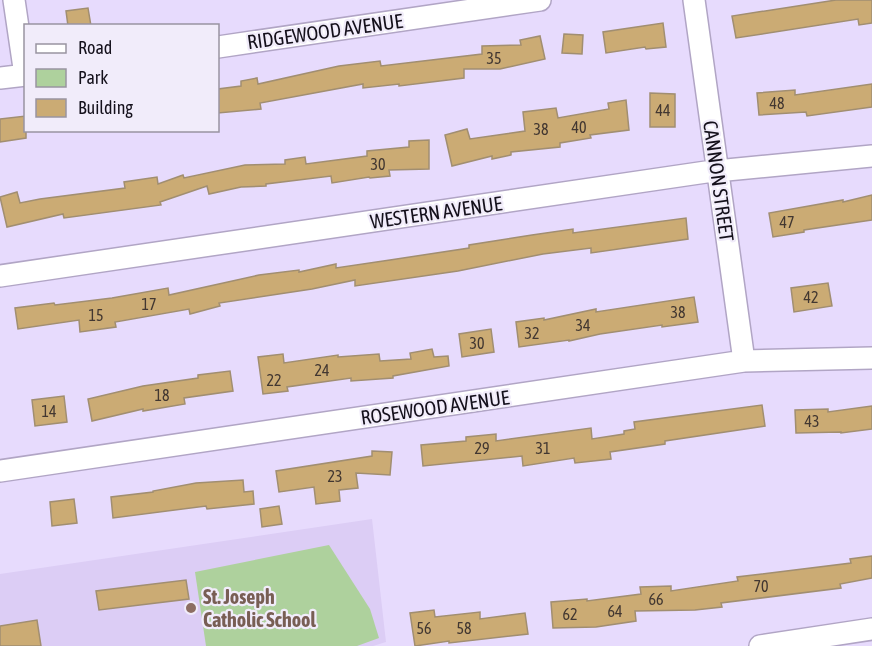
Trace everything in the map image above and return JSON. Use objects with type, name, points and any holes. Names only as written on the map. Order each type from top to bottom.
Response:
[{"type":"street","points":[[14,0],[24,68]]},
{"type":"street","name":"RIDGEWOOD AVENUE","points":[[219,47],[540,0]]},
{"type":"street","name":"CANNON STREET","points":[[694,0],[744,361]]},
{"type":"street","points":[[0,78],[24,75]]},
{"type":"street","name":"WESTERN AVENUE","points":[[0,276],[718,171],[872,156]]},
{"type":"street","name":"ROSEWOOD AVENUE","points":[[0,471],[744,361],[872,358]]},
{"type":"street","points":[[760,646],[872,629]]},
{"type":"shaded area","name":"St. Joseph Catholic School","points":[[372,519],[386,642],[373,646],[0,646],[0,574]]},
{"type":"green space","points":[[329,545],[370,609],[379,638],[357,646],[206,646],[195,572]]},
{"type":"building","points":[[836,0],[872,0],[872,23],[859,25],[858,19],[736,38],[732,16]]},
{"type":"building","points":[[88,8],[91,24],[68,24],[66,11]]},
{"type":"building","points":[[663,23],[666,47],[646,49],[645,47],[606,53],[603,32]]},
{"type":"building","points":[[564,34],[583,35],[582,54],[562,53]]},
{"type":"building","points":[[540,36],[545,59],[500,69],[464,69],[464,78],[399,86],[399,84],[363,88],[363,84],[260,103],[261,109],[219,113],[219,89],[241,86],[241,81],[257,78],[258,84],[339,66],[380,61],[381,66],[482,54],[482,46],[521,45],[520,40]]},
{"type":"building","points":[[872,84],[872,107],[807,116],[806,112],[759,115],[757,93],[795,90],[795,95]]},
{"type":"building","points":[[650,93],[675,94],[675,127],[650,127]]},
{"type":"building","points":[[626,100],[629,130],[590,135],[591,138],[560,143],[560,147],[511,152],[511,155],[492,159],[492,156],[452,166],[445,135],[467,129],[470,139],[525,131],[523,112],[556,108],[558,118],[609,109],[608,103]]},
{"type":"building","points":[[24,116],[26,138],[0,142],[0,119]]},
{"type":"building","points":[[429,140],[429,169],[389,170],[390,176],[332,183],[331,176],[266,184],[266,186],[241,187],[209,194],[207,186],[160,202],[161,205],[64,218],[63,214],[7,227],[0,197],[17,192],[20,203],[125,188],[124,182],[157,177],[158,184],[183,175],[184,178],[245,165],[285,164],[285,160],[305,157],[306,164],[367,156],[367,151],[409,147],[409,141]]},
{"type":"building","points":[[872,195],[872,220],[773,237],[769,213],[843,200],[843,202]]},
{"type":"building","points":[[686,218],[688,239],[591,253],[591,248],[543,254],[458,271],[355,286],[355,280],[219,303],[220,306],[190,314],[189,309],[115,322],[116,327],[80,332],[79,320],[18,329],[15,308],[112,298],[168,288],[169,295],[259,275],[299,270],[299,272],[336,264],[336,268],[469,248],[469,245],[573,229],[573,233]]},
{"type":"building","points":[[828,283],[832,306],[794,312],[791,288]]},
{"type":"building","points":[[694,297],[698,322],[662,327],[662,325],[519,347],[516,322],[544,318],[544,320],[596,309],[596,312]]},
{"type":"building","points":[[491,329],[494,352],[462,357],[459,334]]},
{"type":"building","points":[[432,349],[434,357],[448,356],[449,366],[393,376],[393,378],[351,381],[351,378],[287,387],[288,391],[263,394],[258,357],[283,354],[284,363],[338,355],[338,357],[379,354],[380,361],[411,359],[410,353]]},
{"type":"building","points":[[230,371],[233,391],[184,398],[185,404],[143,411],[143,409],[92,421],[88,399],[143,386],[198,378],[198,375]]},
{"type":"building","points":[[64,396],[67,422],[35,426],[32,400]]},
{"type":"building","points":[[762,405],[765,426],[610,452],[611,459],[575,463],[574,458],[523,466],[522,456],[423,466],[421,445],[466,441],[466,437],[496,434],[496,441],[591,428],[592,439],[624,434],[624,431],[635,429],[634,422]]},
{"type":"building","points":[[872,406],[872,429],[841,433],[796,433],[795,410],[828,409],[828,412]]},
{"type":"building","points":[[372,451],[392,452],[390,475],[356,473],[358,488],[339,490],[340,501],[316,504],[314,487],[279,492],[276,471],[372,456]]},
{"type":"building","points":[[243,480],[244,492],[253,491],[254,504],[207,509],[206,506],[113,518],[111,497],[153,492],[196,483]]},
{"type":"building","points":[[74,499],[77,523],[52,526],[50,502]]},
{"type":"building","points":[[279,506],[282,524],[262,527],[260,509]]},
{"type":"building","points":[[872,556],[872,578],[840,584],[841,588],[721,603],[722,607],[635,611],[636,621],[596,627],[553,628],[551,602],[587,599],[587,601],[641,594],[640,587],[671,586],[671,591],[738,581],[737,577],[851,563],[850,559]]},
{"type":"building","points":[[186,580],[189,599],[99,610],[96,591]]},
{"type":"building","points":[[434,610],[435,617],[480,612],[480,619],[525,613],[528,634],[415,646],[410,613]]},
{"type":"building","points":[[37,620],[41,646],[0,646],[0,626]]},
{"type":"place","name":"St. Joseph Catholic School","points":[[191,608]]}]
